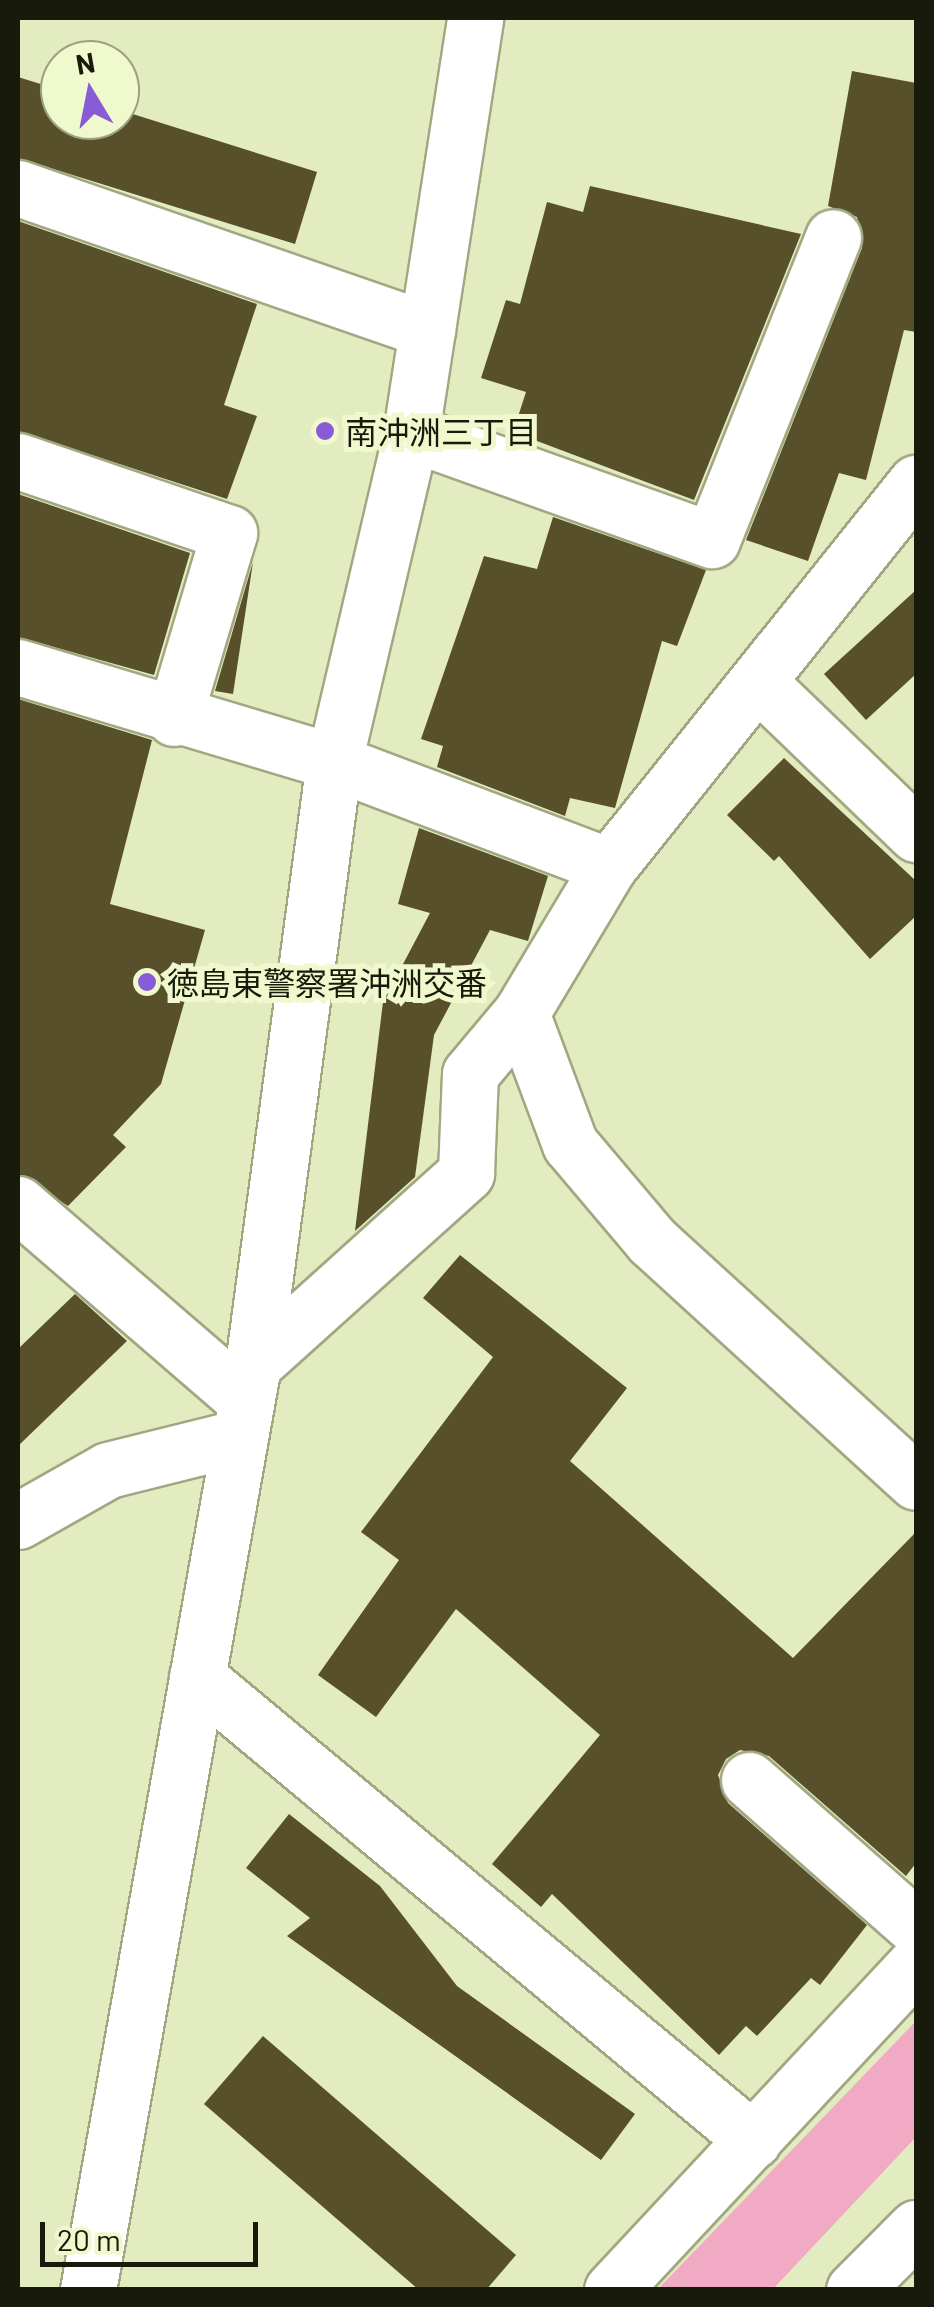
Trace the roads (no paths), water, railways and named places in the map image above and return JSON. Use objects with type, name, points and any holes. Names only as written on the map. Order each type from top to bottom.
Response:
[{"type":"street","points":[[88,2290],[247,1401],[334,762],[411,433],[475,18]]},
{"type":"street","points":[[18,188],[426,330]]},
{"type":"street","points":[[411,433],[712,540],[833,237]]},
{"type":"street","points":[[18,460],[228,533],[174,718]]},
{"type":"street","points":[[18,1521],[108,1470],[247,1401],[466,1173],[470,1074],[521,1014],[608,866],[760,683],[916,483]]},
{"type":"street","points":[[18,667],[174,718],[334,762],[608,866]]},
{"type":"street","points":[[760,683],[916,834]]},
{"type":"street","points":[[521,1014],[570,1144],[605,1186],[652,1241],[916,1482]]},
{"type":"street","points":[[18,1204],[247,1401]]},
{"type":"street","points":[[197,1676],[753,2140]]},
{"type":"street","points":[[749,1780],[916,1928]]},
{"type":"street","points":[[612,2290],[916,1964]]},
{"type":"street","points":[[854,2290],[916,2228]]},
{"type":"place","name":"南沖洲三丁目","points":[[325,431]]},
{"type":"place","name":"徳島東警察署沖洲交番","points":[[147,982]]}]
